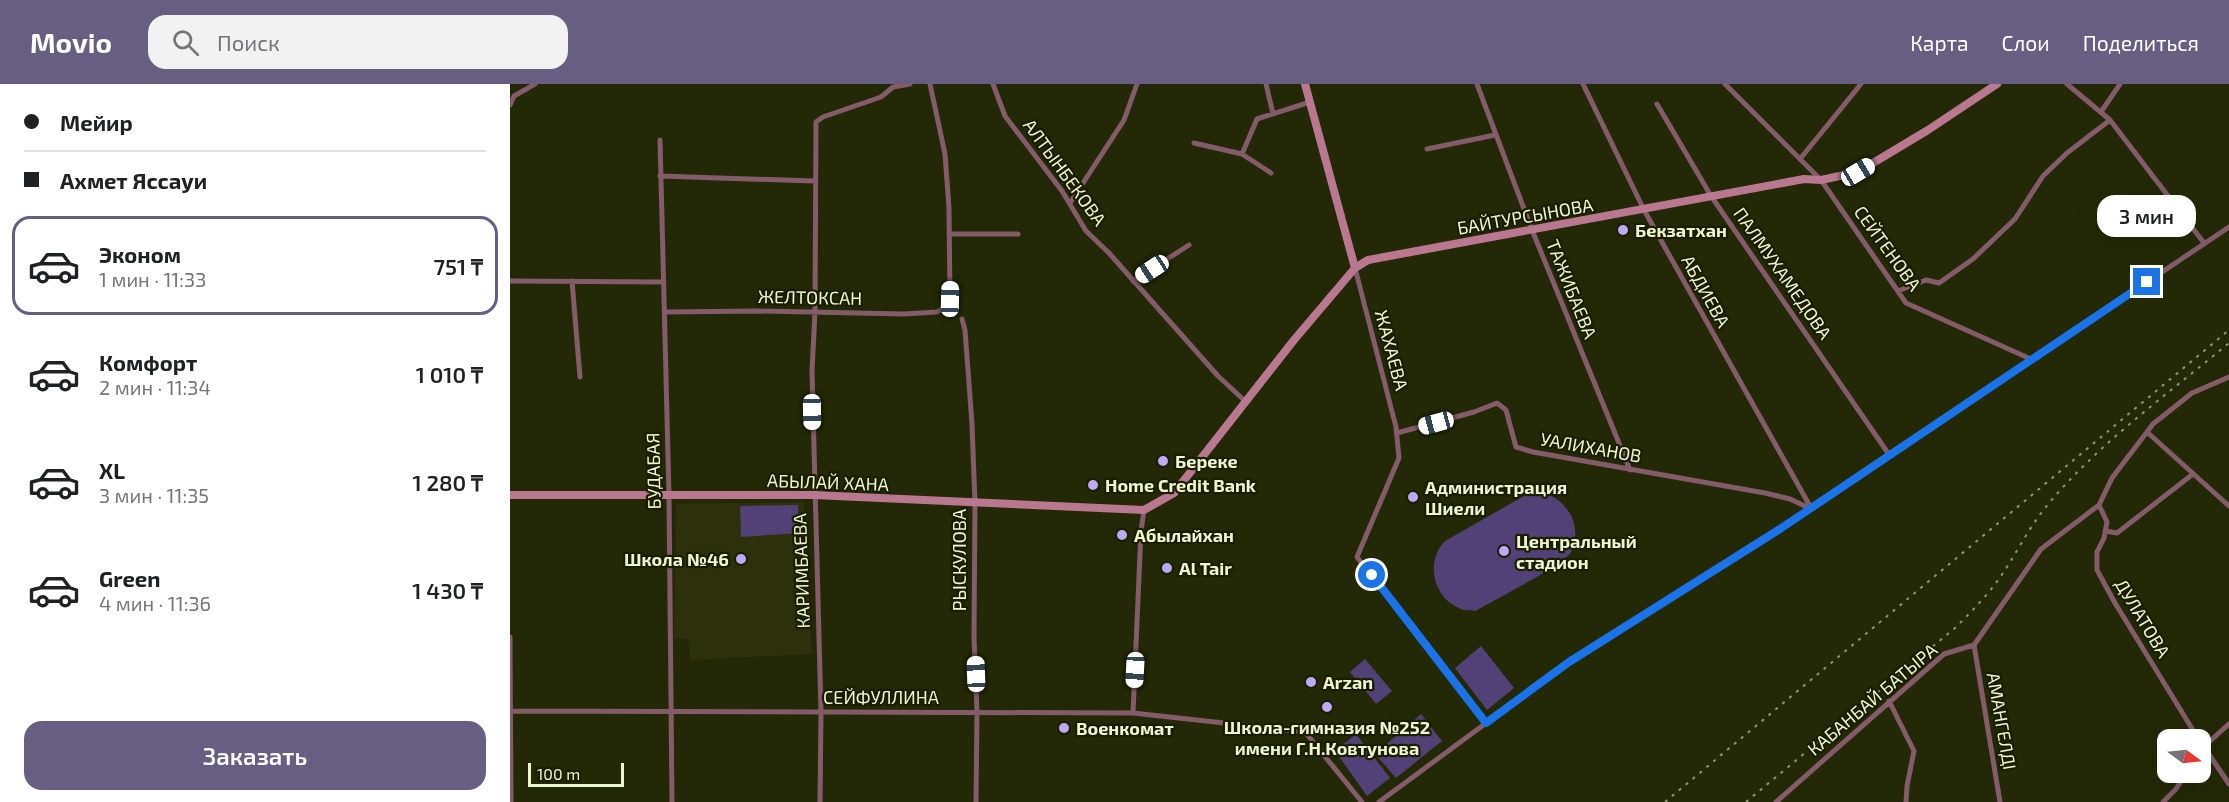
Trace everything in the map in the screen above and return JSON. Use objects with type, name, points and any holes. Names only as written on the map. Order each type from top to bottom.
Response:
[{"type":"main road","name":"ЖАХАЕВА","points":[[1305,84],[1355,268]]},
{"type":"main road","name":"БАЙТУРСЫНОВА","points":[[1144,510],[1174,494],[1294,340],[1355,268],[1368,260],[1644,210],[1803,178],[1821,180],[1858,172],[1928,130],[1997,84]]},
{"type":"main road","name":"АБЫЛАЙ ХАНА","points":[[510,495],[814,495],[1144,510]]},
{"type":"street","points":[[510,105],[514,96],[535,84]]},
{"type":"street","name":"КАРИМБАЕВА","points":[[820,802],[821,712],[812,371],[815,312],[816,122],[823,117],[881,97],[893,87],[910,84]]},
{"type":"street","points":[[930,84],[945,154],[950,234],[1018,234]]},
{"type":"street","name":"АЛТЫНБЕКОВА","points":[[993,84],[1005,116],[1070,203],[1086,231],[1109,253],[1218,376],[1246,402]]},
{"type":"street","points":[[1070,203],[1124,120],[1137,84]]},
{"type":"street","points":[[1266,84],[1273,114]]},
{"type":"street","name":"ТАЖИБАЕВА","points":[[1477,84],[1532,230],[1630,470]]},
{"type":"street","name":"АБДИЕВА","points":[[1583,84],[1644,210],[1811,508]]},
{"type":"street","name":"СЕЙТЕНОВА","points":[[1725,84],[1821,180],[1906,303],[2033,360]]},
{"type":"street","points":[[1800,159],[1861,84]]},
{"type":"street","points":[[2067,84],[2110,120],[2204,243]]},
{"type":"street","points":[[2101,112],[2120,84]]},
{"type":"street","points":[[1242,154],[1257,119],[1310,102]]},
{"type":"street","name":"ПАЛМУХАМЕДОВА","points":[[1658,104],[1711,196],[1890,456]]},
{"type":"street","points":[[1898,291],[1926,280],[1939,283],[1972,259],[2015,219],[2043,176],[2067,153],[2110,120]]},
{"type":"street","points":[[1428,149],[1495,135]]},
{"type":"street","name":"БУДАБАЯ","points":[[660,140],[669,495],[672,802]]},
{"type":"street","points":[[1194,143],[1242,154],[1271,173]]},
{"type":"street","points":[[660,176],[814,181]]},
{"type":"street","points":[[1379,802],[1569,662],[1890,456],[2229,227]]},
{"type":"street","name":"ЖЕЛТОКСАН","points":[[665,312],[904,314],[938,312],[950,299],[950,234]]},
{"type":"street","points":[[1133,281],[1189,245]]},
{"type":"street","name":"ЖАХАЕВА","points":[[1355,268],[1397,433],[1399,458],[1357,557],[1486,723]]},
{"type":"street","points":[[510,281],[664,282]]},
{"type":"street","points":[[572,281],[580,377]]},
{"type":"street","name":"РЫСКУЛОВА","points":[[962,320],[965,330],[972,424],[975,503],[976,802]]},
{"type":"street","points":[[1974,645],[2042,549],[2099,505],[2112,478],[2153,424],[2192,393],[2229,377]]},
{"type":"street","name":"УАЛИХАНОВ","points":[[1397,433],[1474,412],[1497,403],[1506,410],[1516,447],[1630,470],[1765,493],[1790,499],[1811,508]]},
{"type":"street","points":[[2148,432],[2229,506]]},
{"type":"street","points":[[2105,531],[2117,533],[2193,474]]},
{"type":"street","name":"ДУЛАТОВА","points":[[2099,505],[2107,522],[2097,552],[2097,570],[2192,729]]},
{"type":"street","points":[[1133,713],[1141,531],[1144,510]]},
{"type":"street","points":[[510,637],[511,802]]},
{"type":"street","name":"КАБАНБАЙ БАТЫРА","points":[[1776,802],[1944,654],[1974,645]]},
{"type":"street","name":"АМАНГЕЛДІ","points":[[1974,645],[2000,802]]},
{"type":"street","points":[[1889,702],[1914,751],[1906,802]]},
{"type":"street","name":"СЕЙФУЛЛИНА","points":[[511,711],[1133,713],[1305,732],[1362,802]]},
{"type":"street","points":[[2211,737],[2229,724]]},
{"type":"street","name":"ДУЛАТОВА","points":[[2211,758],[2229,784]]},
{"type":"street","points":[[2163,802],[2180,783]]},
{"type":"shaded area","name":"Центральный стадион","points":[[1531,492],[1553,497],[1569,512],[1575,532],[1575,543],[1571,552],[1555,566],[1476,611],[1463,610],[1451,604],[1438,588],[1435,579],[1435,559],[1439,549],[1445,541]]},
{"type":"shaded area","name":"Школа №46","points":[[804,502],[812,654],[690,660],[689,639],[674,638],[676,504]]},
{"type":"shaded area","points":[[798,505],[799,533],[741,537],[740,506]]},
{"type":"shaded area","points":[[1481,646],[1514,688],[1487,710],[1455,668]]},
{"type":"shaded area","points":[[1365,659],[1392,691],[1376,704],[1350,672]]},
{"type":"shaded area","points":[[1421,714],[1442,741],[1396,778],[1375,754]]},
{"type":"shaded area","points":[[1356,734],[1390,778],[1367,796],[1335,751]]},
{"type":"railway","points":[[1665,802],[2229,330]]},
{"type":"railway","points":[[1746,802],[1955,628],[1992,588],[2045,508],[2086,463],[2133,421],[2229,343]]},
{"type":"place","name":"Бекзатхан","points":[[1623,230]]},
{"type":"place","name":"Береке","points":[[1163,461]]},
{"type":"place","name":"Home Credit Bank","points":[[1093,485]]},
{"type":"place","name":"Администрация Шиели","points":[[1413,497]]},
{"type":"place","name":"Абылайхан","points":[[1122,535]]},
{"type":"place","name":"Центральный стадион","points":[[1504,551]]},
{"type":"place","name":"Школа №46","points":[[741,559]]},
{"type":"place","name":"Al Tair","points":[[1167,568]]},
{"type":"place","name":"Arzan","points":[[1311,682]]},
{"type":"place","name":"Школа-гимназия №252 имени Г.Н.Ковтунова","points":[[1327,707]]},
{"type":"place","name":"Военкомат","points":[[1064,728]]},
{"type":"route","points":[[1372,575],[1486,723],[1569,662],[1780,529],[2147,282]]}]
